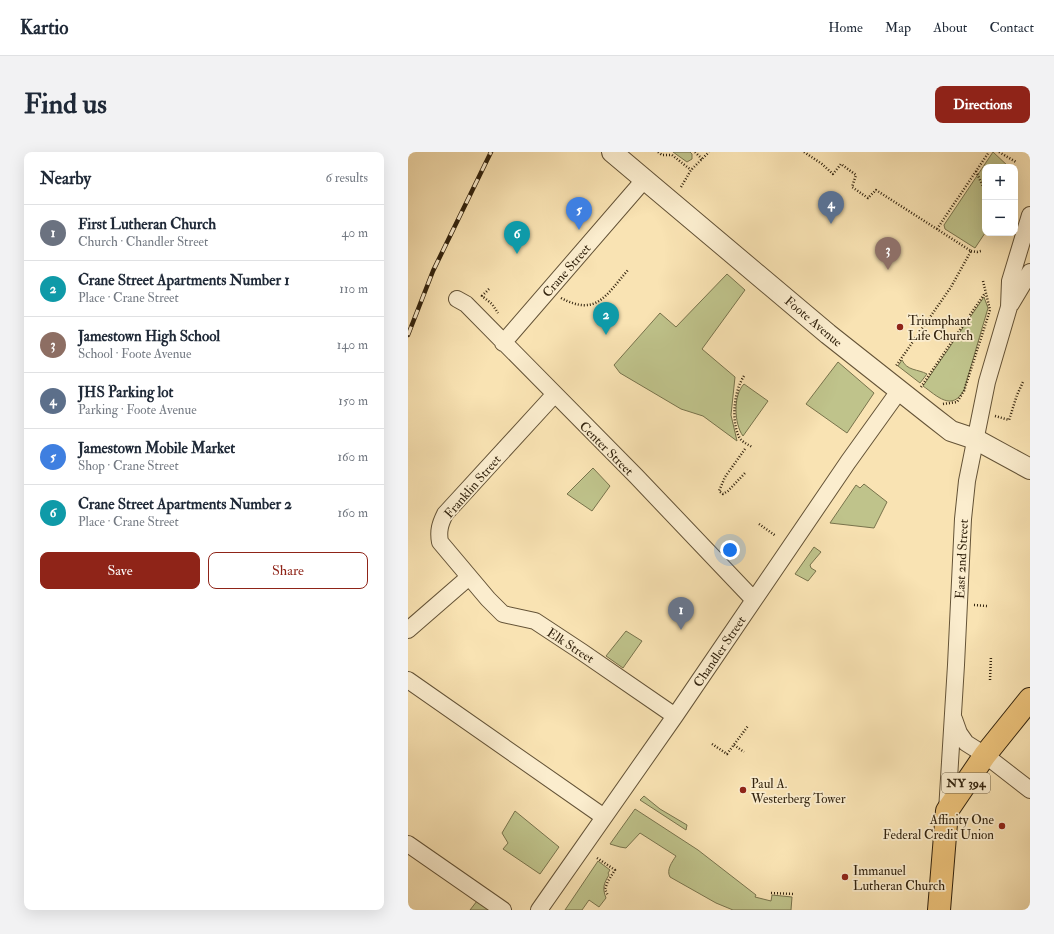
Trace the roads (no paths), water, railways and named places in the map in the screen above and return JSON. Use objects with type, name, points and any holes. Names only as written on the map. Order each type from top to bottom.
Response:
[{"type":"main road","name":"NY 394","points":[[947,811],[985,755],[1030,699]]},
{"type":"main road","name":"East 2nd Street","points":[[939,910],[947,811]]},
{"type":"street","name":"Foote Avenue","points":[[612,152],[804,312],[828,334],[915,391],[951,431],[975,439],[1030,469]]},
{"type":"street","name":"Crane Street","points":[[503,343],[644,180]]},
{"type":"street","name":"East 2nd Street","points":[[947,811],[963,519],[967,481],[987,382],[1009,307],[1010,281],[1030,215]]},
{"type":"street","points":[[1009,307],[1030,272]]},
{"type":"street","name":"Center Street","points":[[457,299],[466,304],[554,395],[636,476],[754,600]]},
{"type":"street","name":"Chandler Street","points":[[539,910],[675,716],[848,462],[915,391]]},
{"type":"street","name":"Franklin Street","points":[[470,577],[440,542],[439,533],[445,514],[554,395]]},
{"type":"street","points":[[408,630],[470,577]]},
{"type":"street","name":"Elk Street","points":[[470,577],[488,599],[503,614],[535,621],[675,716]]},
{"type":"street","points":[[408,680],[604,817]]},
{"type":"street","points":[[953,714],[960,734],[966,743],[985,755],[1030,790]]},
{"type":"street","points":[[408,844],[503,910]]},
{"type":"railway","points":[[408,335],[433,271],[491,152]]},
{"type":"place","name":"JHS Parking lot","points":[[831,224]]},
{"type":"place","name":"Jamestown Mobile Market","points":[[579,230]]},
{"type":"place","name":"Crane Street Apartments Number 2","points":[[517,254]]},
{"type":"place","name":"Jamestown High School","points":[[888,270]]},
{"type":"place","name":"Triumphant Life Church","points":[[900,327]]},
{"type":"place","name":"Crane Street Apartments Number 1","points":[[606,335]]},
{"type":"place","name":"First Lutheran Church","points":[[681,630]]},
{"type":"place","name":"Paul A. Westerberg Tower","points":[[743,790]]},
{"type":"place","name":"Affinity One Federal Credit Union","points":[[1002,826]]},
{"type":"place","name":"Immanuel Lutheran Church","points":[[845,877]]}]
